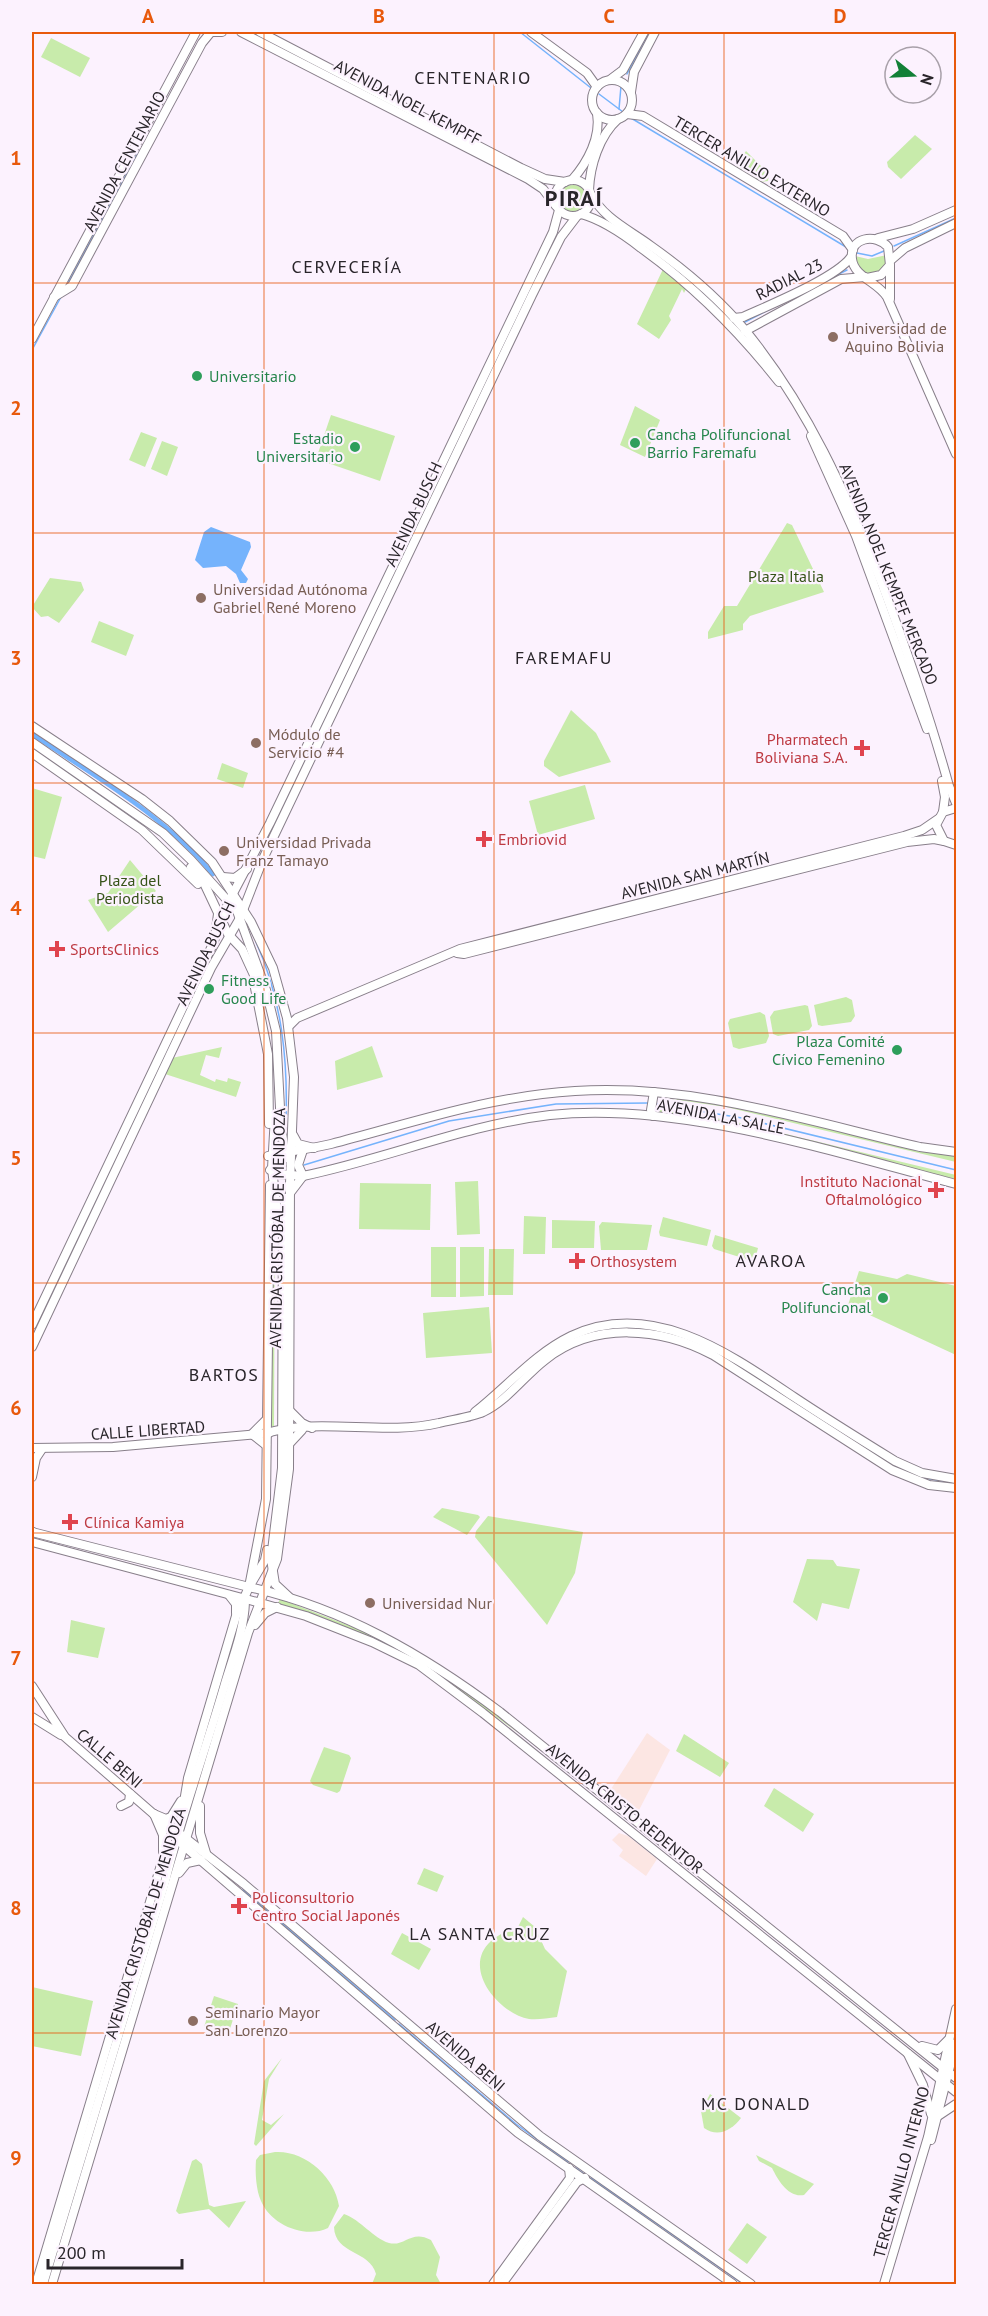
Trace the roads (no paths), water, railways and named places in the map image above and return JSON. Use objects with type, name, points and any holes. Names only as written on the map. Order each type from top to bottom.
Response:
[{"type":"main road","name":"AVENIDA CENTENARIO","points":[[32,339],[196,32]]},
{"type":"main road","name":"AVENIDA CENTENARIO","points":[[54,297],[72,286],[210,32]]},
{"type":"main road","points":[[210,32],[222,32]]},
{"type":"main road","name":"AVENIDA NOEL KEMPFF","points":[[241,32],[311,67],[381,96],[545,179],[568,181]]},
{"type":"main road","name":"AVENIDA NOEL KEMPFF","points":[[260,32],[408,117],[537,184],[558,208]]},
{"type":"main road","points":[[531,32],[587,73],[623,83],[632,96]]},
{"type":"main road","points":[[644,32],[623,70],[597,87],[592,100],[597,113],[597,127],[591,150],[568,181],[556,192],[558,208],[567,216],[579,215],[590,203],[591,172],[603,139],[618,119],[627,114],[632,96],[634,72],[655,32]]},
{"type":"main road","points":[[587,73],[597,87]]},
{"type":"main road","name":"TERCER ANILLO EXTERNO","points":[[632,96],[647,119]]},
{"type":"main road","points":[[597,113],[606,119],[618,119]]},
{"type":"main road","name":"TERCER ANILLO EXTERNO","points":[[627,114],[647,119],[843,236],[865,238]]},
{"type":"main road","points":[[408,117],[421,122],[426,119]]},
{"type":"main road","points":[[436,132],[441,129],[453,133]]},
{"type":"main road","points":[[568,181],[580,182],[589,192]]},
{"type":"main road","name":"AVENIDA NOEL KEMPFF MERCADO","points":[[589,192],[604,214],[678,267],[745,331],[777,372],[810,423],[839,479],[890,605],[945,797],[937,831],[950,843]]},
{"type":"main road","name":"AVENIDA BUSCH","points":[[32,1347],[161,1076],[207,966],[215,937],[232,897],[438,493],[532,295],[533,282],[553,232],[558,208]]},
{"type":"main road","points":[[957,210],[914,229],[878,238],[865,238],[852,253],[854,267],[879,285],[891,303],[957,454]]},
{"type":"main road","name":"AVENIDA NOEL KEMPFF MERCADO","points":[[579,215],[599,220],[632,241],[728,315],[791,400],[822,458],[924,697],[949,786],[957,806]]},
{"type":"main road","name":"AVENIDA BUSCH","points":[[32,1325],[151,1072],[207,966],[230,936],[240,918],[267,850],[429,489],[524,291],[533,282],[565,230],[579,215]]},
{"type":"main road","points":[[866,277],[881,275],[899,251],[957,223]]},
{"type":"main road","name":"TERCER ANILLO EXTERNO","points":[[843,236],[852,253]]},
{"type":"main road","points":[[878,238],[888,247],[891,262],[891,303]]},
{"type":"main road","points":[[632,241],[646,246],[673,266],[678,267]]},
{"type":"main road","name":"RADIAL 23","points":[[728,315],[743,317],[807,286],[843,266],[852,253]]},
{"type":"main road","name":"RADIAL 23","points":[[745,331],[841,279],[866,277]]},
{"type":"main road","points":[[524,291],[532,295]]},
{"type":"main road","points":[[728,315],[739,329],[745,331]]},
{"type":"main road","points":[[746,342],[751,342],[777,372]]},
{"type":"main road","points":[[822,458],[834,476],[839,479]]},
{"type":"main road","points":[[429,489],[438,493]]},
{"type":"main road","points":[[837,492],[842,493],[856,520]]},
{"type":"main road","points":[[868,550],[876,576],[874,582],[879,584],[890,605]]},
{"type":"main road","points":[[32,726],[170,821],[223,878],[232,897]]},
{"type":"main road","points":[[32,742],[163,833],[232,897]]},
{"type":"main road","points":[[32,747],[159,836],[189,864],[209,893]]},
{"type":"main road","points":[[32,753],[158,843],[209,893]]},
{"type":"main road","points":[[68,771],[86,790]]},
{"type":"main road","name":"AVENIDA SAN MARTÍN","points":[[288,1022],[457,953],[460,949],[904,836],[922,830],[957,806]]},
{"type":"main road","points":[[267,850],[275,828],[270,823]]},
{"type":"main road","name":"AVENIDA SAN MARTÍN","points":[[457,953],[464,954],[907,842],[933,839],[950,843]]},
{"type":"main road","points":[[950,843],[957,850]]},
{"type":"main road","points":[[223,878],[235,878],[247,869]]},
{"type":"main road","name":"AVENIDA CRISTÓBAL DE MENDOZA","points":[[209,893],[230,936],[246,959],[259,985],[269,1024],[276,1082],[270,1155]]},
{"type":"main road","name":"AVENIDA CRISTÓBAL DE MENDOZA","points":[[232,897],[243,908],[273,968],[288,1022],[294,1077],[292,1132],[288,1152],[290,1193],[289,1410],[277,1455],[266,1555],[249,1587]]},
{"type":"main road","name":"AVENIDA CRISTÓBAL DE MENDOZA","points":[[232,897],[266,990],[276,1031],[281,1126],[288,1152]]},
{"type":"main road","points":[[215,937],[218,917],[216,905]]},
{"type":"main road","name":"AVENIDA CRISTÓBAL DE MENDOZA","points":[[43,2284],[179,1837],[201,1790],[245,1631],[246,1599],[266,1499],[270,1297],[270,1085],[266,1039],[246,959]]},
{"type":"main road","points":[[269,1024],[266,1039],[273,1050]]},
{"type":"main road","points":[[151,1072],[155,1077],[161,1076]]},
{"type":"main road","name":"AVENIDA LA SALLE","points":[[270,1155],[314,1148],[462,1107],[575,1090],[709,1098],[920,1147],[957,1152]]},
{"type":"main road","points":[[650,1113],[652,1094]]},
{"type":"main road","name":"AVENIDA LA SALLE","points":[[270,1171],[288,1176],[303,1176],[467,1131],[527,1119],[590,1113],[650,1113],[740,1131],[957,1184]]},
{"type":"main road","points":[[292,1132],[298,1144],[314,1148]]},
{"type":"main road","points":[[120,1139],[122,1144],[129,1144]]},
{"type":"main road","points":[[115,1150],[120,1149],[124,1153]]},
{"type":"main road","points":[[290,1193],[303,1176],[298,1165],[303,1150]]},
{"type":"main road","name":"AVENIDA CRISTÓBAL DE MENDOZA","points":[[270,1171],[279,1250],[283,1431],[289,1444],[284,1514],[277,1559],[271,1572]]},
{"type":"main road","name":"AVENIDA CRISTÓBAL DE MENDOZA","points":[[181,1820],[191,1797],[231,1665],[245,1631],[261,1603],[271,1572],[281,1488],[283,1218],[288,1176]]},
{"type":"main road","points":[[78,1228],[80,1232],[86,1233]]},
{"type":"main road","points":[[72,1240],[78,1238],[82,1242]]},
{"type":"main road","points":[[67,1251],[76,1256]]},
{"type":"main road","points":[[62,1261],[66,1259],[71,1264]]},
{"type":"main road","points":[[472,1414],[545,1351],[574,1335],[595,1328],[630,1324],[657,1326],[688,1334],[728,1354],[895,1461],[922,1473],[957,1479]]},
{"type":"main road","points":[[283,1431],[312,1428],[425,1426],[480,1414],[493,1406],[546,1359],[597,1335],[630,1332],[662,1335],[697,1346],[892,1470],[929,1485],[957,1488]]},
{"type":"main road","points":[[723,1362],[728,1354]]},
{"type":"main road","points":[[723,1362],[736,1360]]},
{"type":"main road","points":[[289,1410],[302,1423],[312,1428]]},
{"type":"main road","points":[[266,1445],[252,1434],[261,1428],[267,1416]]},
{"type":"main road","points":[[283,1431],[312,1428]]},
{"type":"main road","points":[[289,1444],[292,1437],[302,1430]]},
{"type":"main road","name":"CALLE LIBERTAD","points":[[32,1448],[113,1447],[283,1431]]},
{"type":"main road","points":[[32,1475],[42,1449]]},
{"type":"main road","points":[[266,1455],[277,1455]]},
{"type":"main road","points":[[32,1468],[32,1475]]},
{"type":"main road","points":[[32,1532],[249,1587]]},
{"type":"main road","points":[[32,1542],[246,1599]]},
{"type":"main road","points":[[169,1579],[177,1574],[174,1568]]},
{"type":"main road","points":[[271,1572],[277,1587],[289,1597]]},
{"type":"main road","name":"AVENIDA CRISTO REDENTOR","points":[[249,1587],[289,1597],[348,1619],[419,1655],[525,1732],[950,2072]]},
{"type":"main road","points":[[229,1595],[236,1604],[236,1616],[245,1631],[262,1616],[278,1607]]},
{"type":"main road","name":"AVENIDA CRISTÓBAL DE MENDOZA","points":[[52,2284],[172,1883],[188,1778],[236,1616],[246,1599]]},
{"type":"main road","name":"AVENIDA CRISTO REDENTOR","points":[[246,1599],[278,1607],[343,1629],[419,1665],[512,1736],[957,2092]]},
{"type":"main road","points":[[214,1690],[231,1665]]},
{"type":"main road","name":"CALLE BENI","points":[[32,1686],[65,1737],[179,1837]]},
{"type":"main road","points":[[42,1723],[49,1720],[50,1713]]},
{"type":"main road","points":[[32,1717],[65,1737]]},
{"type":"main road","points":[[512,1736],[521,1738],[525,1732]]},
{"type":"main road","points":[[530,1751],[535,1744],[545,1749]]},
{"type":"main road","points":[[155,1815],[166,1819],[174,1815],[188,1778]]},
{"type":"main road","points":[[172,1883],[185,1864],[204,1857],[199,1824],[201,1790]]},
{"type":"main road","points":[[121,1806],[129,1802],[130,1794]]},
{"type":"main road","points":[[155,1815],[163,1834],[165,1851],[162,1863]]},
{"type":"main road","name":"AVENIDA CRISTÓBAL DE MENDOZA","points":[[36,2284],[162,1863],[179,1837]]},
{"type":"main road","name":"AVENIDA BENI","points":[[179,1837],[400,2017],[525,2124],[751,2284]]},
{"type":"main road","name":"AVENIDA BENI","points":[[204,1857],[518,2133],[733,2284]]},
{"type":"main road","points":[[683,1872],[746,1918],[755,1917]]},
{"type":"main road","points":[[754,1930],[764,1929],[823,1974],[838,1982]]},
{"type":"main road","points":[[950,2072],[957,2009]]},
{"type":"main road","points":[[393,2025],[400,2017]]},
{"type":"main road","points":[[917,2044],[938,2050],[953,2041]]},
{"type":"main road","points":[[907,2051],[924,2085],[934,2115],[957,2104]]},
{"type":"main road","name":"TERCER ANILLO INTERNO","points":[[885,2284],[943,2081],[950,2072]]},
{"type":"main road","points":[[502,2284],[521,2252],[570,2183],[570,2164],[576,2161]]},
{"type":"main road","points":[[570,2183],[583,2179],[589,2170]]},
{"type":"main road","points":[[56,2220],[73,2188]]},
{"type":"main road","points":[[493,2284],[521,2252]]},
{"type":"water","points":[[211,527],[250,542],[251,547],[241,570],[248,579],[246,583],[240,583],[236,574],[226,566],[203,568],[195,560],[204,532]]},
{"type":"waterway","points":[[520,32],[591,88]]},
{"type":"waterway","points":[[627,74],[649,32]]},
{"type":"waterway","points":[[619,109],[621,86]]},
{"type":"waterway","points":[[599,94],[623,112]]},
{"type":"waterway","points":[[631,118],[846,247]]},
{"type":"waterway","points":[[67,285],[138,153]]},
{"type":"waterway","points":[[894,246],[956,218]]},
{"type":"waterway","points":[[857,253],[872,256],[884,251]]},
{"type":"waterway","points":[[831,278],[847,270]]},
{"type":"waterway","points":[[32,350],[61,297]]},
{"type":"waterway","points":[[745,322],[776,306]]},
{"type":"waterway","points":[[32,734],[151,815],[173,833],[213,874]]},
{"type":"waterway","points":[[256,942],[272,986],[282,1030],[286,1075],[286,1122]]},
{"type":"waterway","points":[[304,1165],[449,1121],[556,1104],[648,1103]]},
{"type":"waterway","points":[[656,1104],[742,1118],[956,1170]]},
{"type":"waterway","points":[[733,1364],[844,1434]]},
{"type":"waterway","points":[[918,1477],[956,1483]]},
{"type":"waterway","points":[[243,1890],[395,2020]]},
{"type":"waterway","points":[[399,2024],[516,2124],[568,2162]]},
{"type":"waterway","points":[[576,2168],[584,2174]]},
{"type":"waterway","points":[[591,2178],[743,2284]]},
{"type":"place","name":"Universidad de Aquino Bolivia","points":[[833,337]]},
{"type":"place","name":"Universitario","points":[[197,376]]},
{"type":"place","name":"Cancha Polifuncional Barrio Faremafu","points":[[635,443]]},
{"type":"place","name":"Estadio Universitario","points":[[355,447]]},
{"type":"place","name":"Universidad Autónoma Gabriel René Moreno","points":[[201,598]]},
{"type":"place","name":"Módulo de Servicio #4","points":[[256,743]]},
{"type":"place","name":"Pharmatech Boliviana S.A.","points":[[862,748]]},
{"type":"place","name":"Embriovid","points":[[484,839]]},
{"type":"place","name":"Universidad Privada Franz Tamayo","points":[[224,851]]},
{"type":"place","name":"SportsClinics","points":[[57,949]]},
{"type":"place","name":"Fitness Good Life","points":[[209,989]]},
{"type":"place","name":"Plaza Comité Cívico Femenino","points":[[897,1050]]},
{"type":"place","name":"Instituto Nacional Oftalmológico","points":[[936,1190]]},
{"type":"place","name":"Orthosystem","points":[[577,1261]]},
{"type":"place","name":"Cancha Polifuncional","points":[[883,1298]]},
{"type":"place","name":"Clínica Kamiya","points":[[70,1522]]},
{"type":"place","name":"Universidad Nur","points":[[370,1603]]},
{"type":"place","name":"Policonsultorio Centro Social Japonés","points":[[239,1906]]},
{"type":"place","name":"Seminario Mayor San Lorenzo","points":[[193,2021]]},
{"type":"district","name":"CENTENARIO","points":[[473,77]]},
{"type":"district","name":"PIRAÍ","points":[[574,198]]},
{"type":"district","name":"CERVECERÍA","points":[[347,266]]},
{"type":"district","name":"FAREMAFU","points":[[564,657]]},
{"type":"district","name":"AVAROA","points":[[771,1260]]},
{"type":"district","name":"BARTOS","points":[[224,1374]]},
{"type":"district","name":"LA SANTA CRUZ","points":[[480,1933]]},
{"type":"district","name":"MC DONALD","points":[[756,2103]]},
{"type":"park label","name":"Plaza Italia","points":[[786,576]]},
{"type":"park label","name":"Plaza del Periodista","points":[[130,889]]}]
